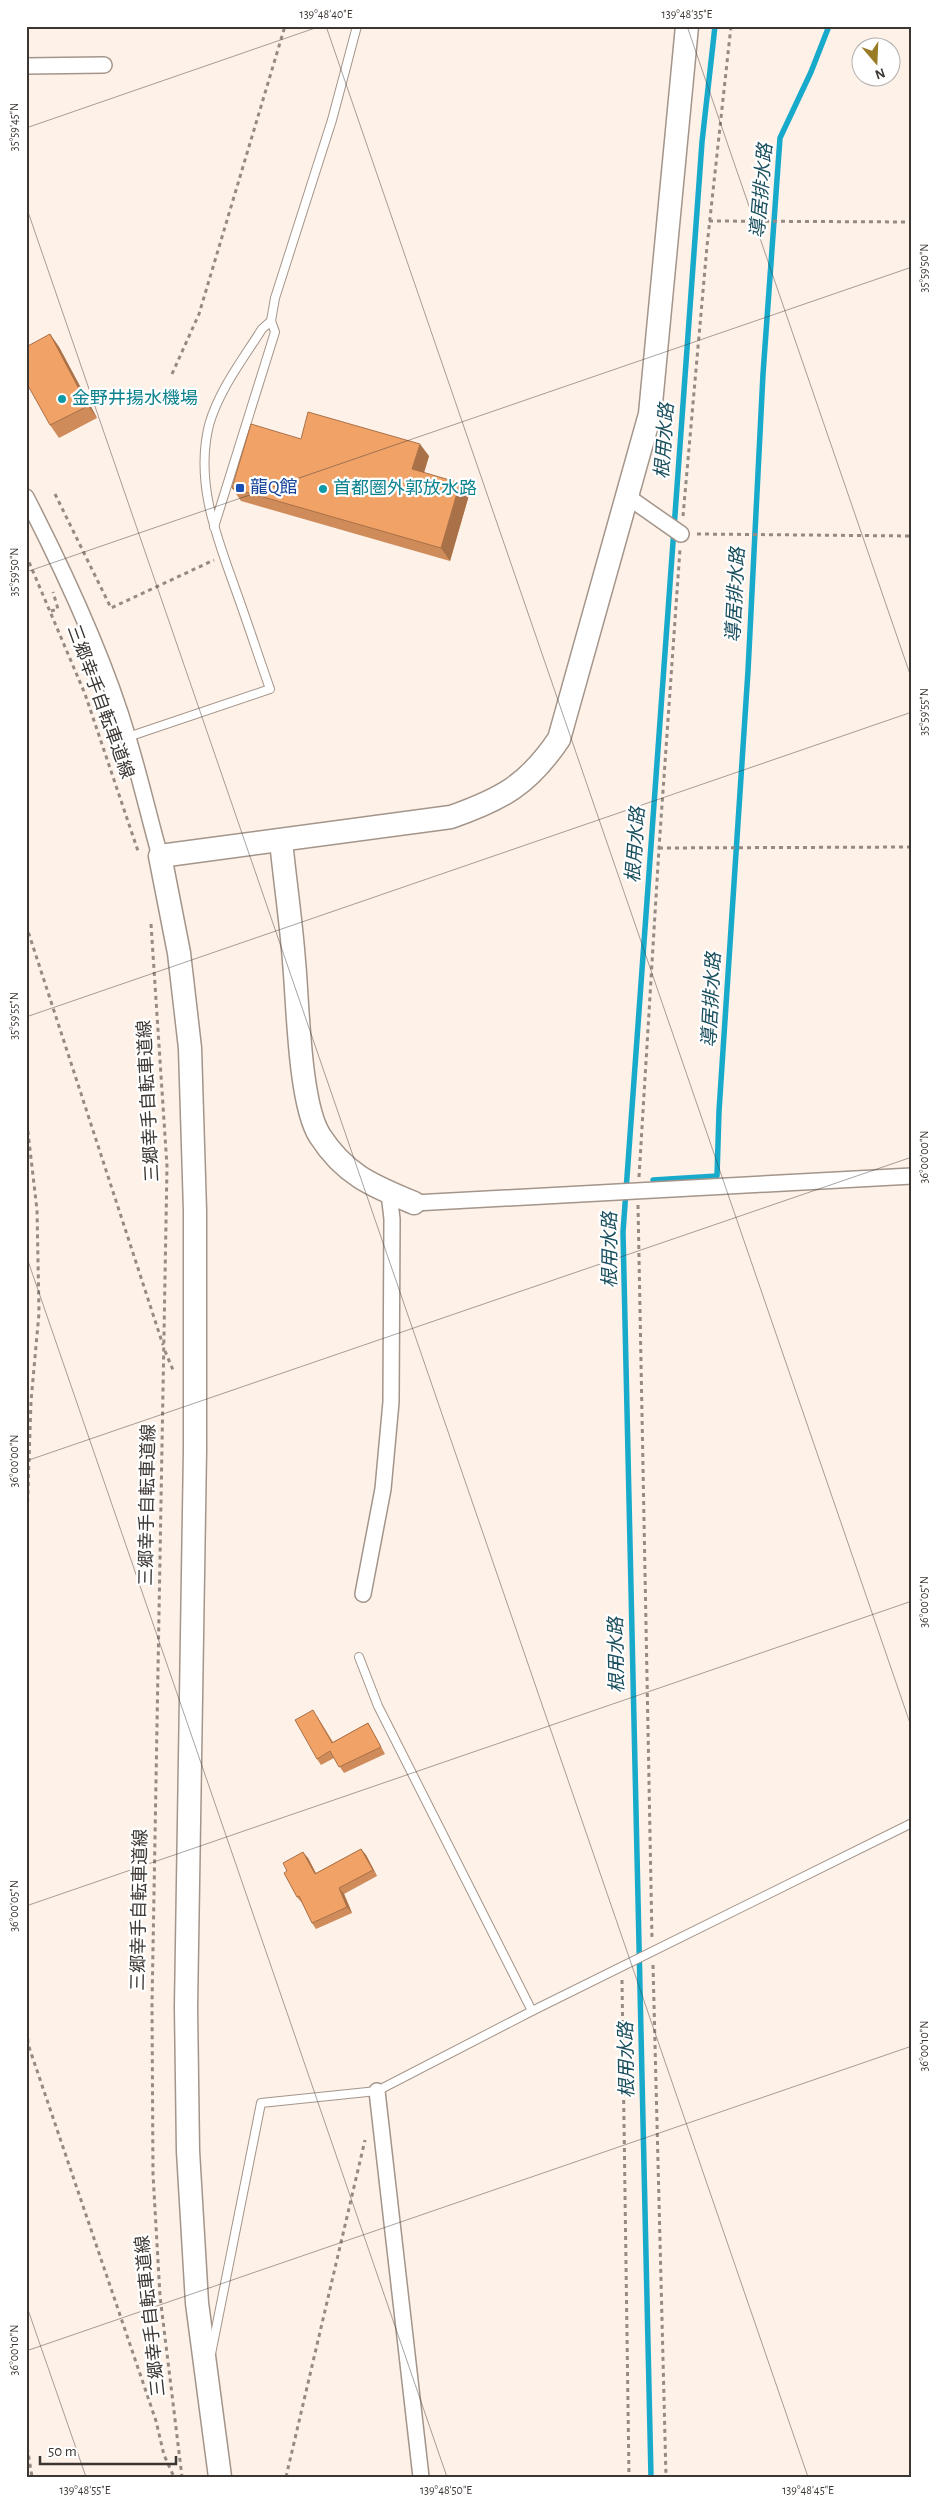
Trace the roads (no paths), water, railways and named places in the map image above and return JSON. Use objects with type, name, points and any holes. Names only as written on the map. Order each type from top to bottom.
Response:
[{"type":"street","points":[[150,858],[451,817],[487,804],[519,786],[544,762],[559,739],[571,705],[650,414],[687,26]]},
{"type":"street","points":[[26,66],[104,65]]},
{"type":"street","points":[[26,497],[71,588],[128,737],[150,858],[179,952],[190,1048],[195,1211],[195,1450],[186,2007],[187,2112],[197,2303],[220,2477]]},
{"type":"street","points":[[628,497],[681,534]]},
{"type":"street","points":[[281,841],[295,967],[306,1100],[319,1135],[342,1164],[371,1186],[414,1203],[912,1176]]},
{"type":"street","points":[[363,1594],[384,1489],[391,1402],[392,1219],[389,1193]]},
{"type":"street","points":[[377,2091],[421,2477]]},
{"type":"lane","points":[[214,527],[275,332],[271,321],[275,298],[332,120],[358,26]]},
{"type":"lane","points":[[128,737],[270,689],[214,527],[206,496],[203,471],[209,425],[221,395],[262,329],[271,321]]},
{"type":"lane","points":[[359,1657],[378,1706],[532,2011]]},
{"type":"lane","points":[[206,2372],[216,2338],[261,2103],[377,2091],[532,2011],[912,1823]]},
{"type":"waterway","name":"根用水路","points":[[651,2477],[623,1232],[702,142],[715,26]]},
{"type":"waterway","name":"導居排水路","points":[[653,1180],[717,1176],[719,1111],[748,671],[763,374],[780,138],[811,72],[829,26]]},
{"type":"place","name":"金野井揚水機場","points":[[62,399]]},
{"type":"place","name":"龍Q館","points":[[240,488]]},
{"type":"place","name":"首都圏外郭放水路","points":[[323,489]]}]
